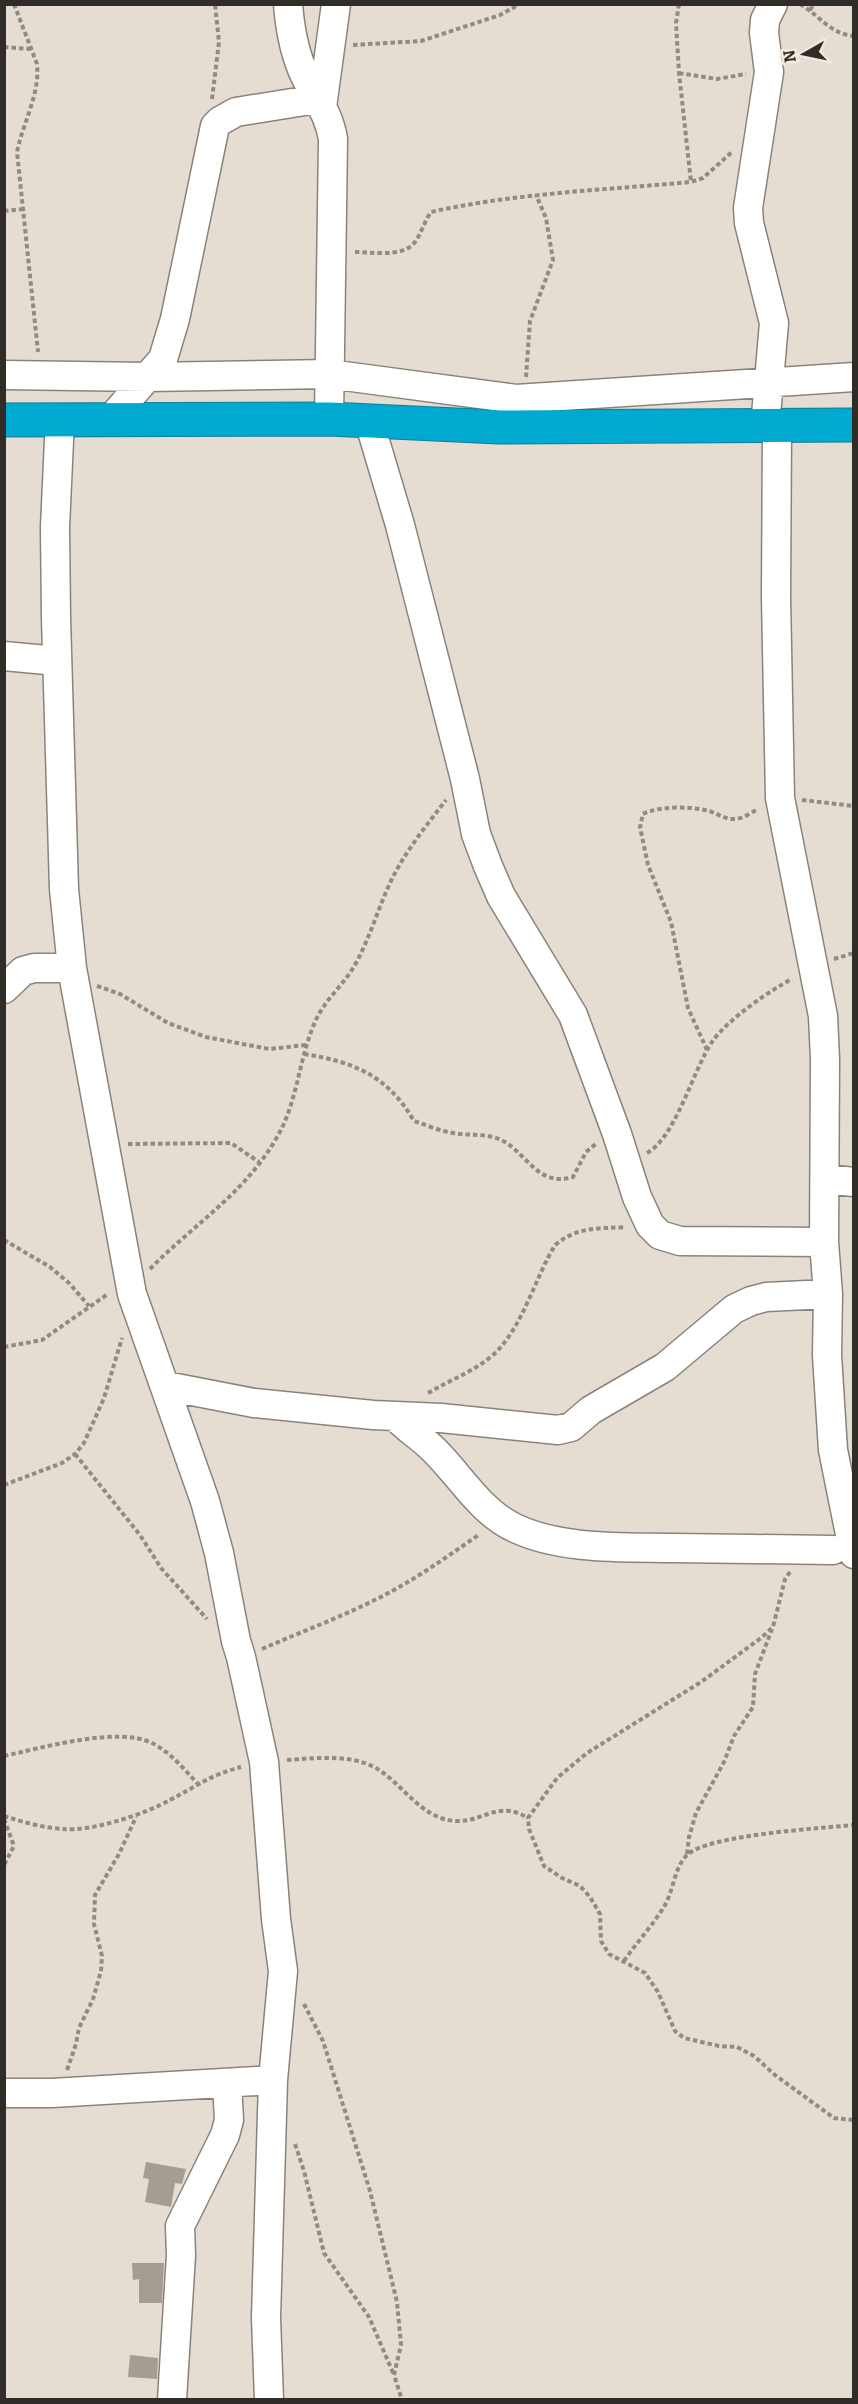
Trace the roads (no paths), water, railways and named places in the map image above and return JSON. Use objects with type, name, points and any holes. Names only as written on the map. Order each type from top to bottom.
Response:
[{"type":"highway","points":[[4,420],[329,419],[499,428],[854,425]]},
{"type":"street","points":[[288,4],[295,47],[306,78],[328,116],[333,146],[329,419]]},
{"type":"street","points":[[320,103],[336,4]]},
{"type":"street","points":[[395,1416],[433,1449],[473,1494],[501,1520],[531,1534],[602,1546],[843,1552],[827,1354],[823,1016],[780,798],[770,381],[774,323],[749,223],[748,208],[769,72],[764,33],[765,20],[773,4]]},
{"type":"street","points":[[109,421],[163,358],[176,319],[215,126],[236,112],[320,103]]},
{"type":"street","points":[[4,375],[147,377],[330,374],[516,399],[854,377]]},
{"type":"street","points":[[60,419],[56,526],[57,660],[64,889],[73,972],[130,1287],[205,1501],[219,1553],[264,1762],[276,1919],[283,1971],[273,2080],[266,2318],[269,2400]]},
{"type":"street","points":[[369,421],[400,525],[465,779],[476,834],[501,896],[573,1015],[617,1134],[637,1197],[650,1225],[660,1235],[680,1241],[824,1242]]},
{"type":"street","points":[[4,656],[57,660]]},
{"type":"street","points":[[11,977],[34,968],[73,972]]},
{"type":"street","points":[[825,1179],[854,1182]]},
{"type":"street","points":[[166,1386],[254,1403],[441,1418],[544,1430],[567,1429],[576,1425],[591,1410],[665,1367],[735,1308],[766,1297],[828,1294]]},
{"type":"street","points":[[4,2093],[52,2093],[273,2080]]},
{"type":"street","points":[[172,2400],[181,2255],[180,2226],[225,2135],[229,2120],[226,2083]]}]
